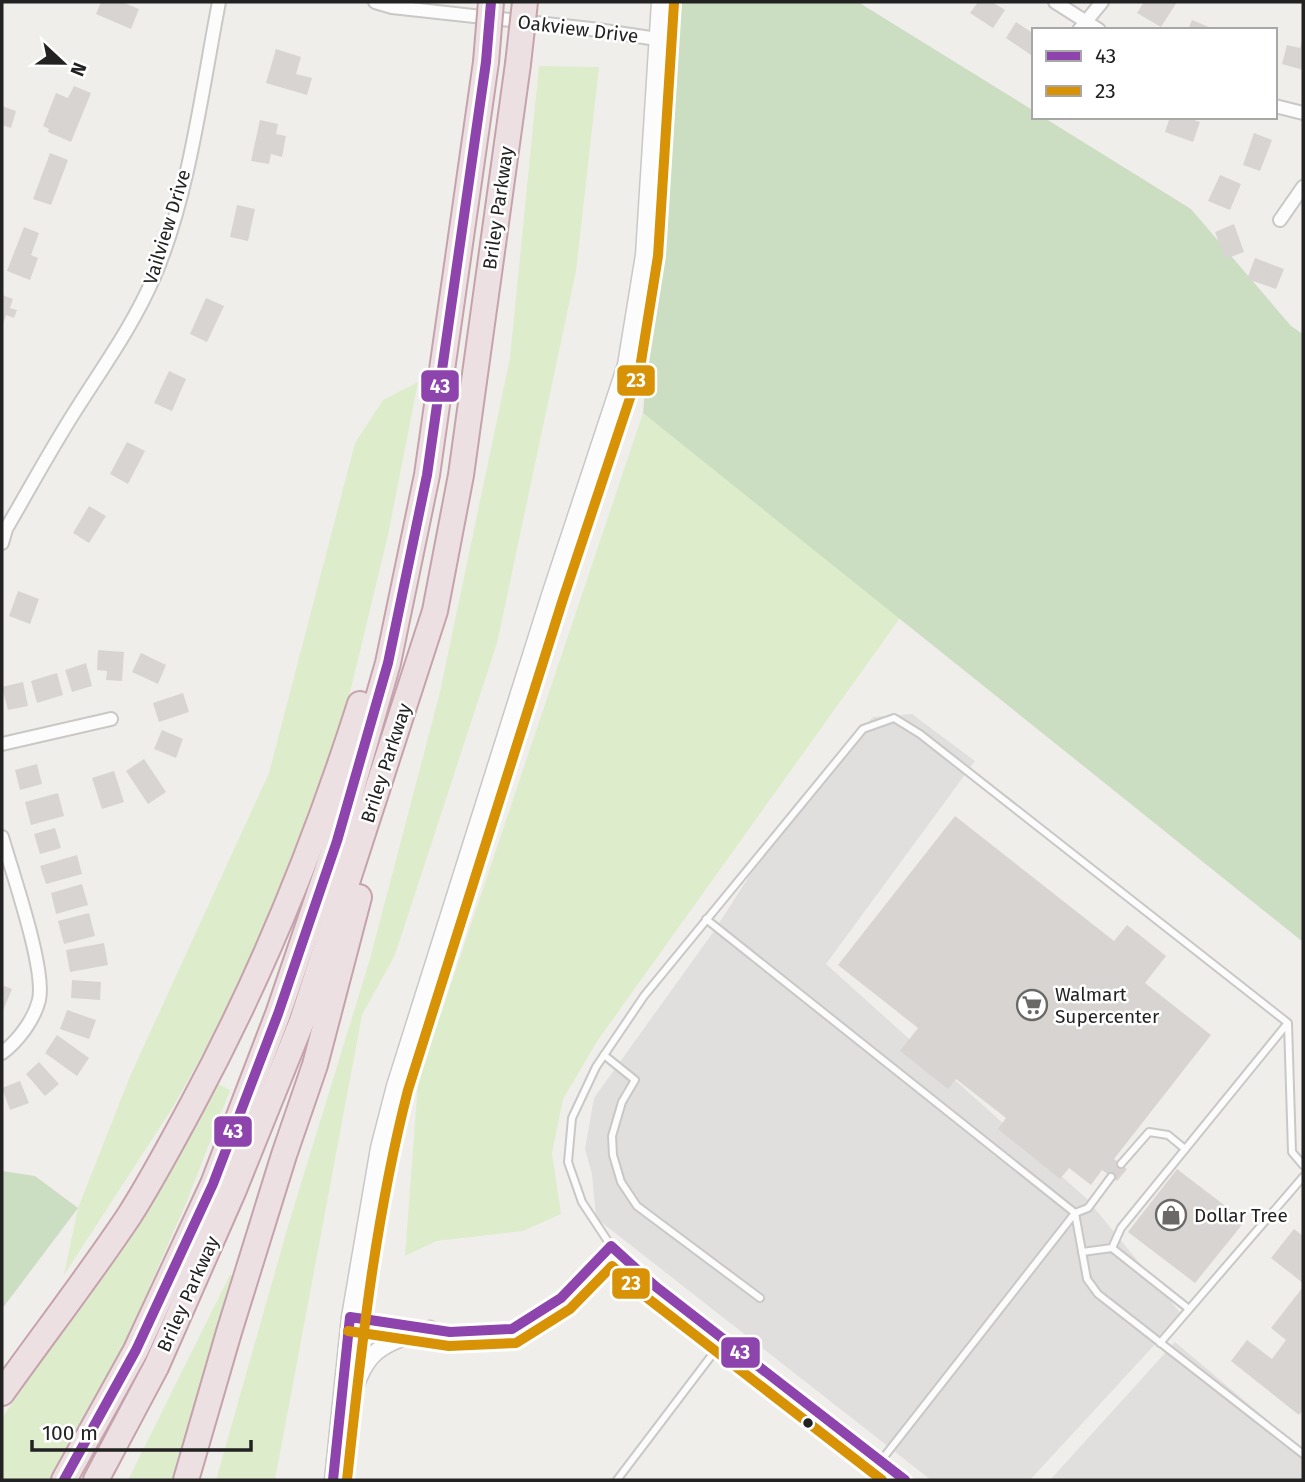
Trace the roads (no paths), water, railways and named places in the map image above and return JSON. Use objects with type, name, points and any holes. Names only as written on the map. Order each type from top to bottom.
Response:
[{"type":"highway","name":"Briley Parkway","points":[[64,1480],[136,1350],[212,1184],[278,1014],[337,841],[388,663],[427,475],[486,62],[491,2]]},
{"type":"highway","name":"Briley Parkway","points":[[96,1480],[156,1367],[233,1192],[302,1021],[435,611],[461,475],[525,2]]},
{"type":"highway","points":[[2,1393],[130,1215],[232,1030],[325,811],[378,644],[400,559],[427,475]]},
{"type":"highway","points":[[186,1480],[237,1306],[315,1065],[364,877],[402,756],[435,611]]},
{"type":"street","name":"Vailview Drive","points":[[2,543],[4,528],[79,404],[128,331],[155,275],[185,175],[219,2]]},
{"type":"street","name":"Oakview Drive","points":[[375,2],[392,7],[657,39]]},
{"type":"street","points":[[333,1480],[351,1317],[379,1148],[395,1086],[550,595],[626,365],[644,255],[660,2]]},
{"type":"street","points":[[1055,2],[1082,26],[1101,2]]},
{"type":"street","points":[[1277,106],[1303,113]]},
{"type":"street","points":[[1280,220],[1303,187]]},
{"type":"street","points":[[2,744],[111,719]]},
{"type":"street","points":[[2,837],[35,953],[39,987],[38,1001],[26,1029],[2,1053]]},
{"type":"street","points":[[335,1454],[358,1376],[366,1361],[390,1343],[429,1329]]},
{"type":"lane","points":[[905,1480],[655,1286],[611,1246],[582,1202],[568,1162],[572,1118],[596,1067],[644,996],[863,729],[894,718],[920,734],[1288,1023]]},
{"type":"lane","points":[[706,919],[1075,1213],[1087,1279],[1098,1294],[1303,1454]]},
{"type":"lane","points":[[1112,1248],[1121,1228],[1288,1023]]},
{"type":"lane","points":[[1288,1023],[1292,1152],[1303,1165]]},
{"type":"lane","points":[[604,1055],[635,1080],[622,1102],[612,1136],[613,1155],[621,1182],[637,1206],[760,1298]]},
{"type":"lane","points":[[1121,1164],[1149,1132],[1168,1135],[1185,1149]]},
{"type":"lane","points":[[880,1462],[1075,1213],[1088,1208],[1111,1177]]},
{"type":"lane","points":[[1160,1343],[1303,1177]]},
{"type":"lane","points":[[351,1317],[450,1332],[512,1329],[561,1298],[611,1246]]},
{"type":"lane","points":[[1082,1252],[1112,1248],[1189,1309]]},
{"type":"lane","points":[[617,1480],[724,1339]]},
{"type":"place","name":"Walmart Supercenter","points":[[1032,1005]]},
{"type":"place","name":"Dollar Tree","points":[[1171,1215]]}]
